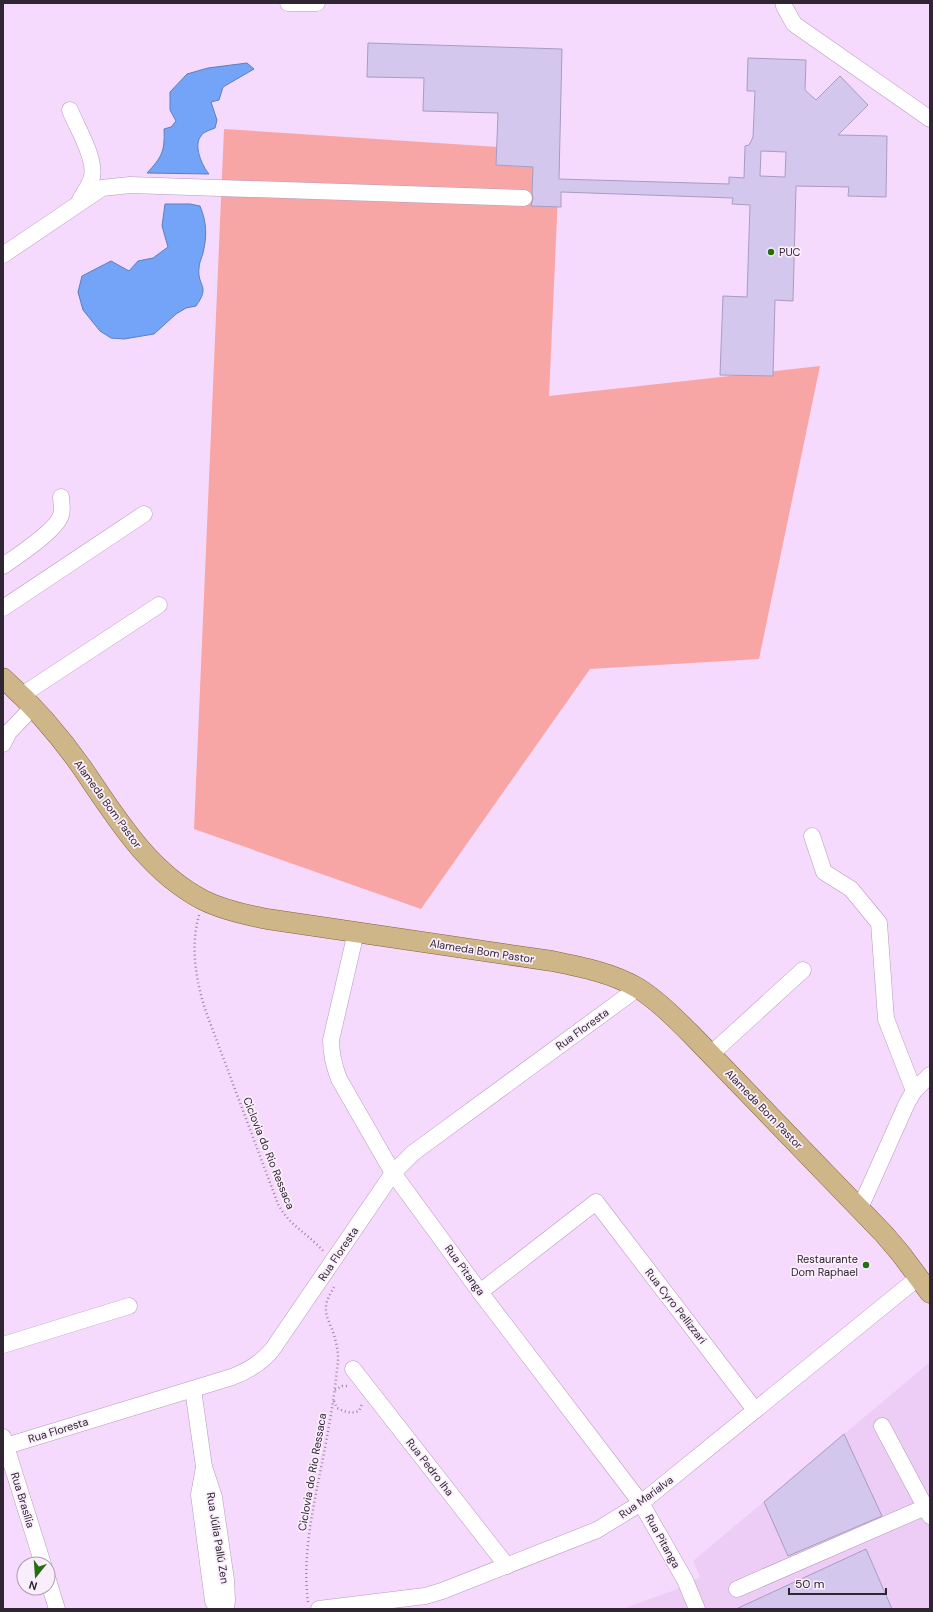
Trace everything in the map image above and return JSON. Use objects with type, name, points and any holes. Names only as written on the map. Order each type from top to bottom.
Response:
[{"type":"main road","name":"Alameda Bom Pastor","points":[[3,678],[28,701],[72,754],[136,845],[169,877],[203,899],[249,915],[552,961],[602,973],[638,988],[672,1015],[860,1208],[884,1234],[930,1293]]},
{"type":"street","points":[[288,3],[317,3]]},
{"type":"street","points":[[784,3],[784,6],[794,24],[930,119]]},
{"type":"street","points":[[70,110],[93,168],[92,179],[78,203]]},
{"type":"street","points":[[3,255],[102,188],[130,185],[524,198]]},
{"type":"street","points":[[3,566],[41,539],[60,519],[62,513],[61,497]]},
{"type":"street","points":[[3,608],[144,514]]},
{"type":"street","points":[[3,744],[28,701],[159,605]]},
{"type":"street","points":[[812,836],[824,872],[851,889],[879,923],[886,1019],[914,1091]]},
{"type":"street","name":"Rua Pitanga","points":[[356,932],[331,1040],[331,1053],[334,1068],[339,1079],[393,1173],[480,1292],[641,1503],[685,1580],[697,1609]]},
{"type":"street","points":[[711,1054],[803,970]]},
{"type":"street","name":"Rua Floresta","points":[[4,1443],[193,1389],[243,1373],[264,1359],[393,1173],[413,1152],[638,988]]},
{"type":"street","points":[[860,1208],[898,1121],[914,1091],[930,1075]]},
{"type":"street","name":"Rua Cyro Pellizzari","points":[[480,1292],[596,1202],[756,1410]]},
{"type":"street","name":"Rua Marialva","points":[[319,1609],[425,1596],[597,1530],[641,1503],[919,1277]]},
{"type":"street","points":[[3,1345],[129,1306]]},
{"type":"street","name":"Rua Pedro Iha","points":[[353,1369],[506,1566]]},
{"type":"street","name":"Rua Júlia Pallú Zen","points":[[193,1389],[204,1467],[214,1496],[226,1580],[226,1609]]},
{"type":"street","points":[[737,1589],[929,1509],[882,1426]]},
{"type":"street","name":"Rua Brasília","points":[[4,1443],[40,1556]]},
{"type":"street","name":"Rua Júlia Pallú Zen","points":[[204,1467],[198,1495],[213,1601],[217,1609]]},
{"type":"street","points":[[53,1596],[57,1609]]},
{"type":"path","name":"Ciclovia do Rio Ressaca","points":[[203,899],[196,925],[195,959],[200,994],[206,1012],[278,1204],[287,1220],[316,1243],[331,1264],[337,1280],[326,1302],[327,1318],[335,1339],[338,1354],[334,1398],[309,1531],[306,1586],[308,1609]]},
{"type":"path","points":[[334,1390],[342,1386],[348,1386],[353,1389]]},
{"type":"path","points":[[334,1398],[337,1408],[344,1412],[354,1413],[359,1411],[362,1406],[362,1402]]},
{"type":"shaded area","points":[[224,129],[560,151],[549,396],[820,366],[759,659],[590,669],[421,909],[194,829]]},
{"type":"shaded area","points":[[930,1362],[930,1609],[622,1609],[675,1590],[700,1577],[693,1561]]},
{"type":"water","points":[[247,63],[254,69],[223,87],[219,100],[211,102],[217,120],[215,128],[202,135],[198,145],[201,161],[209,174],[147,173],[162,153],[164,129],[171,127],[176,121],[170,110],[170,92],[187,74],[208,68]]},
{"type":"water","points":[[165,204],[190,204],[200,206],[206,230],[203,253],[199,264],[199,274],[203,294],[196,306],[186,308],[176,314],[154,334],[124,339],[111,338],[100,331],[83,310],[78,292],[82,276],[111,261],[129,271],[138,261],[153,258],[168,247],[162,226]]},
{"type":"building","name":"PUC","points":[[368,43],[562,49],[559,179],[729,184],[729,177],[744,178],[745,146],[749,145],[753,137],[755,91],[747,91],[748,58],[806,60],[805,90],[816,100],[840,76],[868,105],[838,135],[887,136],[886,197],[848,196],[849,187],[796,186],[793,301],[775,300],[773,376],[720,375],[723,296],[747,297],[750,205],[732,204],[733,198],[561,192],[561,207],[531,206],[533,198],[533,167],[496,165],[498,113],[423,111],[424,78],[367,77]],"holes":[[[761,151],[786,152],[785,177],[760,176]]]},
{"type":"building","points":[[844,1434],[882,1516],[788,1556],[764,1502]]},
{"type":"building","points":[[866,1549],[892,1609],[736,1609]]},
{"type":"place","name":"PUC","points":[[771,252]]},
{"type":"place","name":"Restaurante Dom Raphael","points":[[866,1265]]}]
